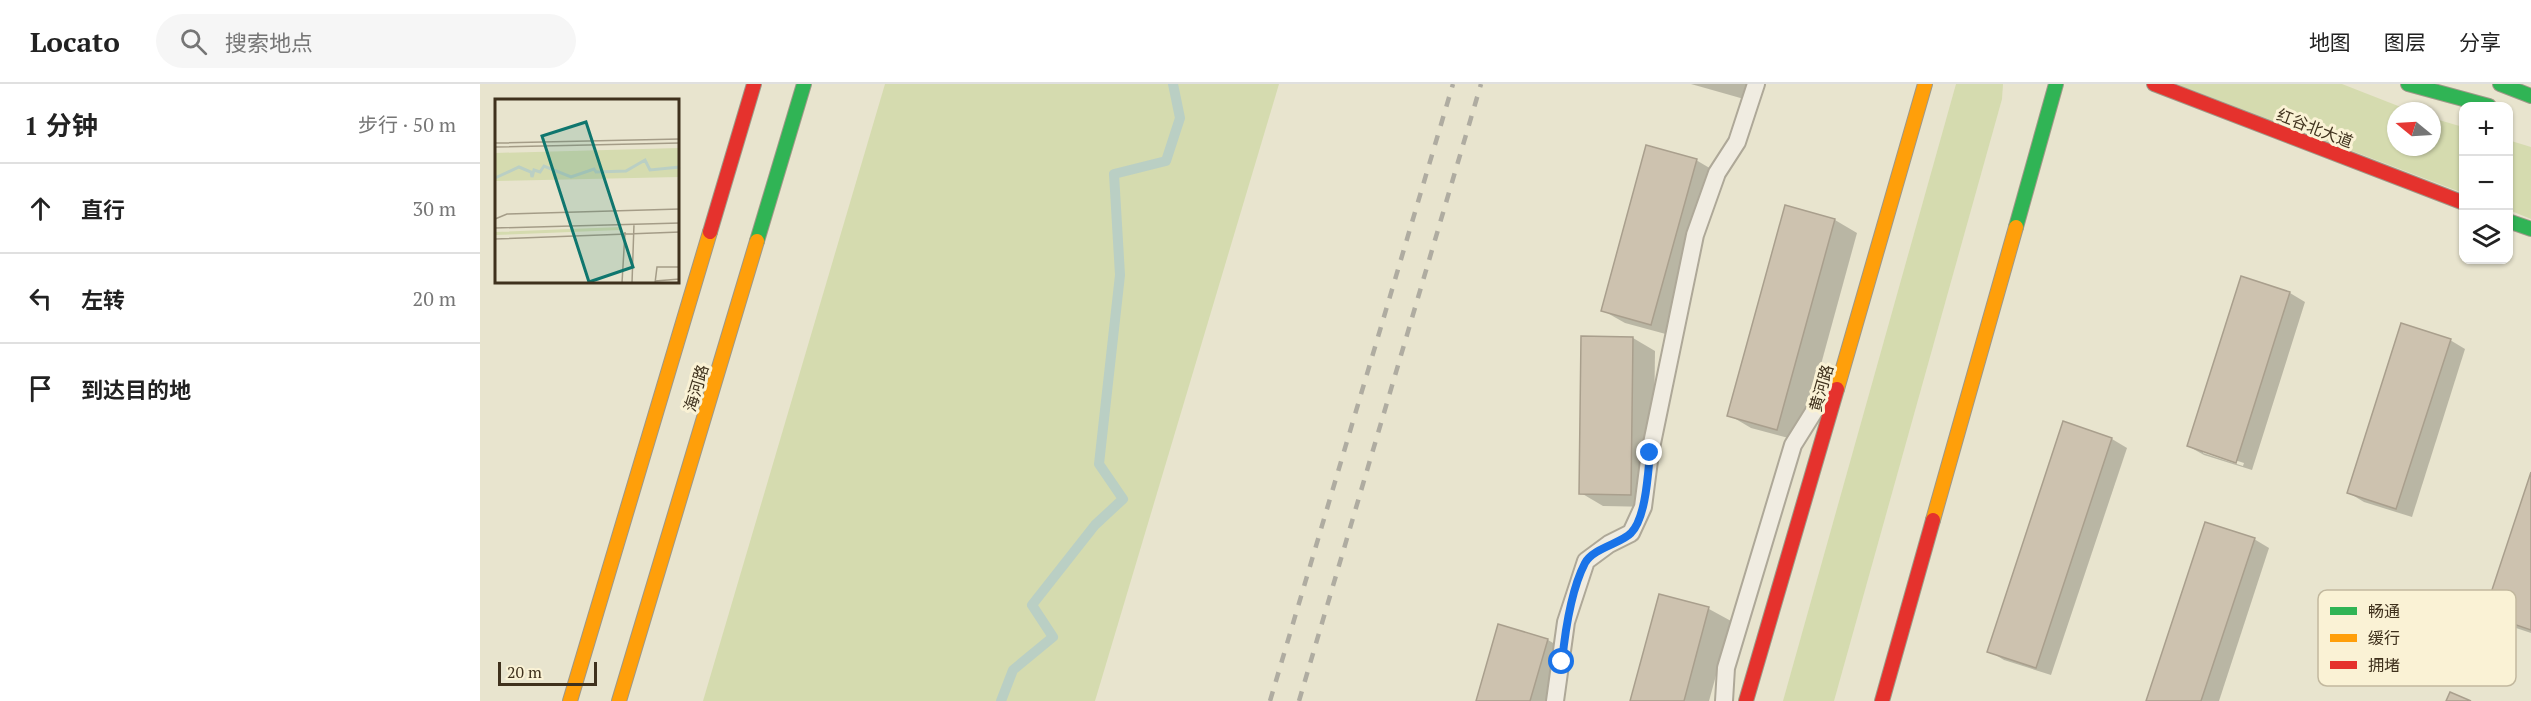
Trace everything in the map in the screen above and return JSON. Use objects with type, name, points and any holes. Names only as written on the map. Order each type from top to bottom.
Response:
[{"type":"main road","name":"海河路","points":[[570,701],[754,84]]},
{"type":"main road","name":"海河路","points":[[619,701],[804,84]]},
{"type":"main road","name":"黄河路","points":[[1746,701],[1925,84]]},
{"type":"main road","points":[[1882,701],[2056,84]]},
{"type":"main road","name":"红谷北大道","points":[[2154,84],[2459,201]]},
{"type":"main road","points":[[2408,84],[2474,102]]},
{"type":"main road","points":[[2500,84],[2531,96]]},
{"type":"main road","points":[[2513,223],[2531,229]]},
{"type":"lane","points":[[1555,701],[1566,622],[1586,561],[1609,544],[1631,533],[1643,507],[1650,453],[1695,236],[1718,173],[1737,142],[1756,84]]},
{"type":"lane","points":[[1725,701],[1726,668],[1793,445],[1846,360]]},
{"type":"green space","points":[[885,84],[1279,84],[1095,701],[703,701]]},
{"type":"green space","points":[[1956,84],[2003,84],[2002,99],[1834,701],[1783,701]]},
{"type":"green space","points":[[2176,84],[2342,84],[2388,102],[2387,156],[2441,156],[2441,121],[2459,126],[2459,191]]},
{"type":"green space","points":[[2513,142],[2531,147],[2531,219],[2513,212]]},
{"type":"building","points":[[1646,145],[1697,159],[1651,325],[1601,311]]},
{"type":"building","points":[[1785,205],[1835,219],[1777,430],[1727,416]]},
{"type":"building","points":[[2241,276],[2290,292],[2236,463],[2187,446]]},
{"type":"building","points":[[2401,323],[2451,339],[2396,509],[2347,493]]},
{"type":"building","points":[[1581,336],[1633,337],[1631,495],[1579,494]]},
{"type":"building","points":[[2063,421],[2112,438],[2036,668],[1987,652]]},
{"type":"building","points":[[2531,472],[2531,630],[2516,625],[2516,590],[2492,590]]},
{"type":"building","points":[[2205,522],[2255,538],[2201,701],[2146,701]]},
{"type":"building","points":[[1659,594],[1709,607],[1684,701],[1630,701]]},
{"type":"building","points":[[1498,624],[1548,639],[1530,701],[1476,701]]},
{"type":"building","points":[[2450,692],[2471,701],[2446,701]]},
{"type":"waterway","points":[[1001,701],[1013,670],[1053,637],[1032,605],[1095,525],[1123,499],[1099,464],[1120,275],[1114,174],[1166,161],[1180,118],[1173,84]]},
{"type":"railway","points":[[1270,701],[1453,84]]},
{"type":"railway","points":[[1299,701],[1481,84]]},
{"type":"traffic: fast","points":[[757,241],[804,84]]},
{"type":"traffic: fast","points":[[2016,227],[2056,84]]},
{"type":"traffic: fast","points":[[2408,84],[2474,102]]},
{"type":"traffic: fast","points":[[2500,84],[2531,96]]},
{"type":"traffic: fast","points":[[2513,223],[2531,229]]},
{"type":"traffic: slow","points":[[1837,389],[1925,84]]},
{"type":"traffic: slow","points":[[1933,520],[2016,227]]},
{"type":"traffic: slow","points":[[570,701],[710,232]]},
{"type":"traffic: slow","points":[[619,701],[757,241]]},
{"type":"traffic: jam","points":[[710,232],[754,84]]},
{"type":"traffic: jam","points":[[2154,84],[2459,201]]},
{"type":"traffic: jam","points":[[1746,701],[1837,389]]},
{"type":"traffic: jam","points":[[1882,701],[1933,520]]},
{"type":"route","points":[[1562,662],[1566,622],[1586,561],[1609,544],[1631,533],[1643,507],[1650,453]]}]
